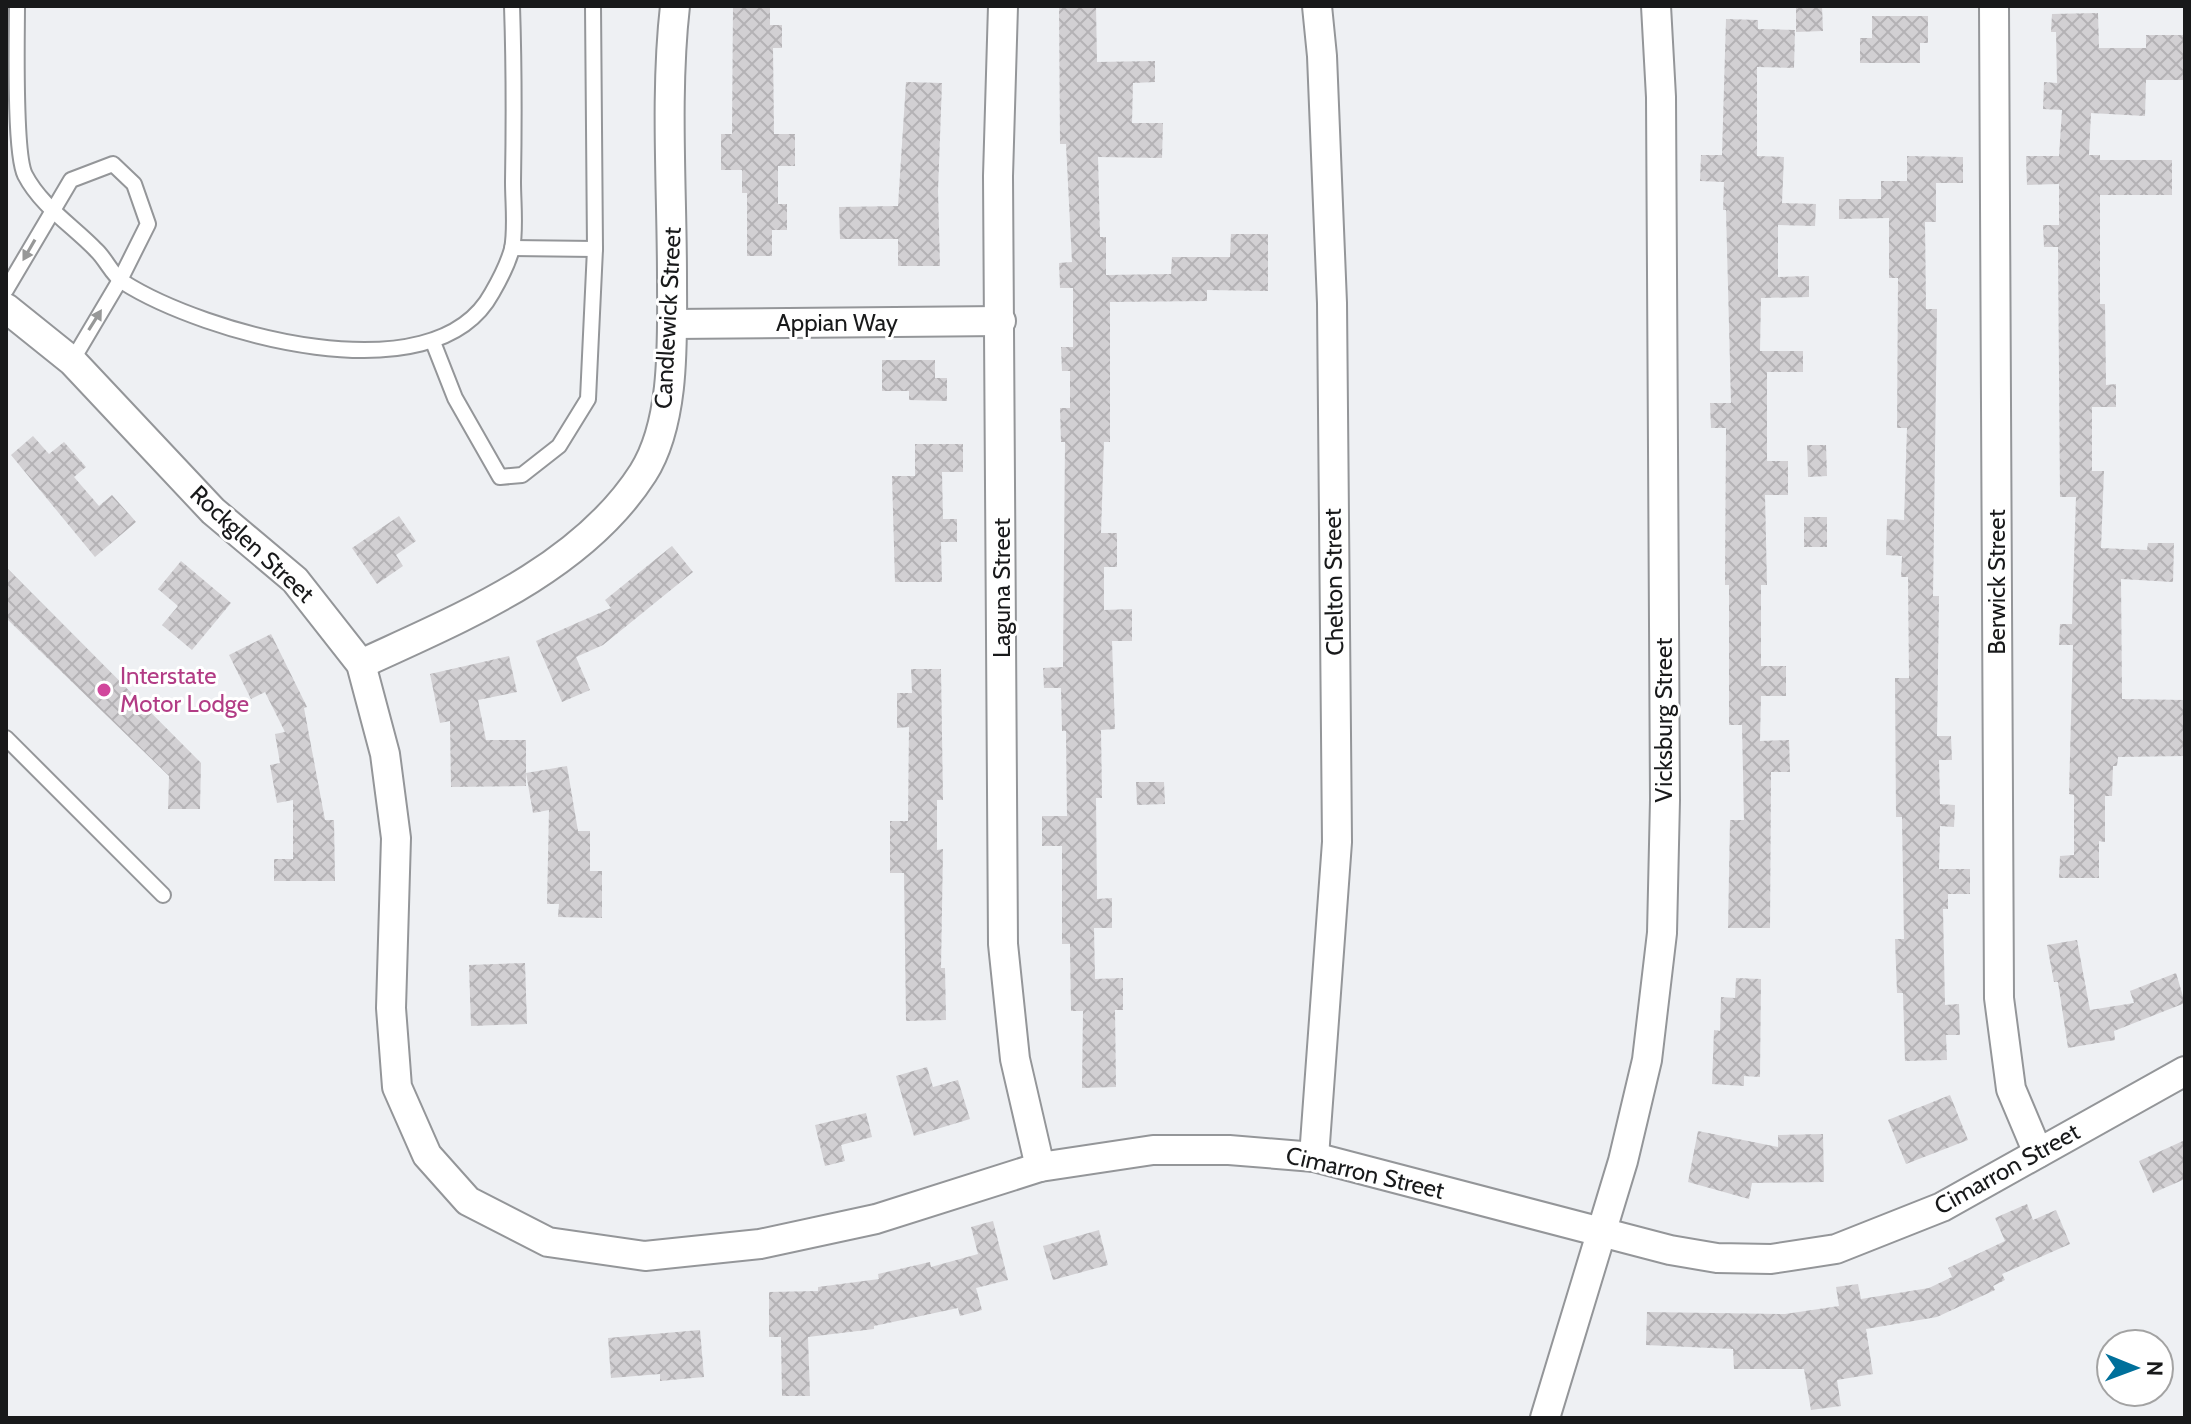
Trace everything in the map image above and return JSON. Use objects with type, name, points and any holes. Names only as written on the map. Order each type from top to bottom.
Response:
[{"type":"street","name":"Candlewick Street","points":[[361,664],[494,598],[542,570],[598,526],[644,472],[667,411],[672,324],[675,6]]},
{"type":"street","name":"Laguna Street","points":[[1003,6],[998,176],[1003,944],[1015,1059],[1040,1167]]},
{"type":"street","name":"Chelton Street","points":[[1314,1157],[1337,842],[1332,303],[1317,6]]},
{"type":"street","name":"Vicksburg Street","points":[[1545,1418],[1601,1232],[1647,1060],[1662,933],[1665,784],[1661,113],[1656,6]]},
{"type":"street","name":"Berwick Street","points":[[1994,6],[1999,998],[2011,1089],[2038,1153]]},
{"type":"street","name":"Rockglen Street","points":[[6,308],[72,361],[213,511],[295,580],[361,664],[385,754],[396,838],[391,1008],[397,1087],[413,1124]]},
{"type":"street","name":"Appian Way","points":[[672,324],[1001,321]]},
{"type":"street","name":"Cimarron Street","points":[[413,1124],[427,1155],[468,1201],[548,1242],[645,1256],[760,1244],[876,1219],[1040,1167],[1153,1150],[1229,1150],[1314,1157],[1601,1232],[1717,1258],[1771,1259],[1836,1249],[1942,1207],[2185,1071]]},
{"type":"lane","points":[[17,6],[20,145],[24,174],[53,210],[99,252],[120,280],[181,312],[286,345],[394,347],[433,342],[476,315],[492,295],[512,248],[512,6]]},
{"type":"lane","points":[[433,342],[455,398],[500,477],[522,475],[559,446],[588,399],[595,249],[593,6]]},
{"type":"lane","points":[[6,290],[71,180],[113,164],[134,184],[148,224],[120,280],[72,361]]},
{"type":"lane","points":[[512,248],[595,249]]},
{"type":"lane","points":[[6,738],[163,895]]},
{"type":"building","points":[[733,6],[770,6],[770,25],[782,25],[782,48],[773,48],[774,134],[795,134],[795,166],[778,166],[778,204],[787,204],[787,230],[772,230],[772,256],[747,256],[747,193],[742,193],[742,170],[721,170],[721,134],[732,134]]},
{"type":"building","points":[[1059,6],[1096,6],[1097,62],[1155,61],[1155,82],[1133,83],[1132,123],[1163,123],[1162,158],[1098,157],[1100,237],[1106,237],[1106,275],[1171,274],[1172,257],[1230,257],[1231,234],[1268,234],[1268,291],[1207,290],[1207,301],[1110,302],[1110,442],[1104,442],[1101,533],[1117,533],[1117,567],[1104,567],[1104,610],[1132,609],[1132,641],[1112,641],[1115,729],[1101,730],[1102,798],[1096,798],[1097,899],[1112,898],[1112,928],[1094,928],[1095,979],[1123,978],[1123,1010],[1115,1010],[1116,1087],[1082,1088],[1083,1011],[1071,1011],[1070,944],[1062,944],[1062,846],[1042,846],[1042,816],[1067,816],[1066,731],[1062,731],[1061,688],[1044,688],[1043,668],[1063,667],[1065,442],[1061,442],[1060,408],[1070,408],[1070,371],[1062,371],[1061,347],[1073,347],[1073,288],[1060,288],[1059,263],[1072,262],[1066,144],[1060,144]]},
{"type":"building","points":[[1796,6],[1822,6],[1823,31],[1796,32]]},
{"type":"building","points":[[2098,13],[2099,48],[2146,48],[2146,35],[2185,35],[2185,80],[2146,80],[2145,116],[2091,113],[2089,155],[2100,155],[2100,160],[2172,160],[2172,195],[2100,195],[2100,304],[2105,304],[2106,385],[2116,384],[2116,407],[2092,407],[2092,471],[2104,471],[2101,548],[2147,550],[2148,543],[2174,543],[2173,582],[2121,579],[2122,699],[2185,700],[2185,756],[2118,757],[2117,766],[2113,766],[2112,796],[2105,796],[2105,842],[2099,841],[2099,878],[2059,878],[2060,856],[2074,855],[2074,795],[2069,794],[2073,645],[2059,645],[2060,624],[2072,624],[2076,497],[2060,497],[2058,247],[2044,247],[2043,225],[2059,225],[2059,184],[2027,185],[2026,156],[2059,156],[2062,110],[2043,109],[2044,82],[2057,83],[2056,32],[2051,32],[2052,14]]},
{"type":"building","points":[[1872,16],[1928,16],[1928,43],[1920,43],[1920,63],[1860,63],[1860,38],[1872,38]]},
{"type":"building","points":[[1726,19],[1758,20],[1758,29],[1795,30],[1794,68],[1757,67],[1757,156],[1784,157],[1782,203],[1816,204],[1815,226],[1778,225],[1778,277],[1809,276],[1809,297],[1761,298],[1760,351],[1803,351],[1803,372],[1767,372],[1767,461],[1788,461],[1788,495],[1765,495],[1767,585],[1761,585],[1761,666],[1786,666],[1786,696],[1761,696],[1760,741],[1789,740],[1790,772],[1771,772],[1770,928],[1728,928],[1730,820],[1744,820],[1742,725],[1729,725],[1729,585],[1725,585],[1726,428],[1711,428],[1710,403],[1731,403],[1726,210],[1723,210],[1724,182],[1700,181],[1701,155],[1722,155]]},
{"type":"building","points":[[906,82],[942,83],[938,191],[940,266],[898,266],[898,239],[840,239],[839,207],[898,206]]},
{"type":"building","points":[[1907,156],[1963,157],[1963,183],[1936,183],[1936,222],[1925,222],[1926,309],[1937,309],[1933,596],[1939,596],[1937,736],[1951,736],[1952,760],[1939,760],[1940,804],[1955,805],[1954,827],[1940,826],[1939,869],[1970,869],[1970,894],[1948,894],[1948,909],[1943,909],[1945,1005],[1959,1004],[1960,1035],[1946,1035],[1947,1060],[1905,1061],[1903,993],[1897,993],[1895,939],[1904,939],[1902,817],[1896,817],[1895,678],[1909,678],[1908,577],[1901,577],[1902,556],[1886,555],[1887,519],[1904,520],[1907,428],[1897,428],[1898,278],[1889,278],[1889,218],[1839,219],[1839,199],[1881,199],[1881,181],[1907,181]]},
{"type":"building","points":[[882,360],[935,360],[935,378],[947,378],[947,401],[909,400],[909,391],[882,391]]},
{"type":"building","points":[[33,436],[49,454],[64,442],[86,467],[74,477],[99,506],[112,495],[136,522],[95,557],[11,455]]},
{"type":"building","points":[[915,444],[963,444],[963,472],[942,472],[943,519],[957,519],[957,542],[941,542],[942,582],[895,582],[892,476],[915,476]]},
{"type":"building","points":[[1807,445],[1826,445],[1827,476],[1808,477]]},
{"type":"building","points":[[399,516],[416,541],[396,555],[403,566],[377,584],[352,548]]},
{"type":"building","points":[[1804,517],[1827,517],[1827,547],[1804,547]]},
{"type":"building","points":[[672,546],[693,572],[603,645],[576,657],[590,690],[562,702],[536,641],[611,608],[605,600]]},
{"type":"building","points":[[181,561],[231,603],[192,650],[162,625],[178,606],[158,589]]},
{"type":"building","name":"Interstate Motor Lodge","points":[[6,567],[201,763],[200,809],[168,809],[169,776],[6,618]]},
{"type":"building","points":[[271,634],[307,707],[304,708],[325,820],[334,820],[335,881],[274,881],[274,859],[293,859],[293,800],[277,803],[270,765],[280,763],[275,734],[285,732],[265,692],[251,699],[229,655]]},
{"type":"building","points":[[509,656],[517,692],[478,700],[486,740],[526,740],[526,786],[451,787],[450,721],[440,723],[430,674]]},
{"type":"building","points":[[911,669],[941,669],[943,800],[937,800],[937,850],[943,849],[941,968],[945,968],[946,1020],[906,1021],[904,873],[890,873],[890,821],[908,821],[909,727],[897,728],[897,693],[912,693]]},
{"type":"building","points":[[567,766],[578,831],[590,831],[590,871],[602,871],[602,918],[558,917],[559,904],[547,904],[549,810],[533,813],[526,773]]},
{"type":"building","points":[[1136,782],[1164,782],[1165,804],[1137,805]]},
{"type":"building","points":[[2077,940],[2090,1010],[2134,1003],[2130,991],[2176,973],[2185,1003],[2114,1031],[2115,1040],[2068,1048],[2058,982],[2054,982],[2047,945]]},
{"type":"building","points":[[525,963],[527,1024],[471,1026],[469,965]]},
{"type":"building","points":[[1736,978],[1761,979],[1760,1077],[1744,1076],[1744,1086],[1712,1084],[1714,1030],[1720,1031],[1721,997],[1735,998]]},
{"type":"building","points":[[927,1067],[933,1087],[958,1080],[970,1119],[914,1136],[896,1076]]},
{"type":"building","points":[[1950,1095],[1968,1140],[1906,1164],[1888,1120]]},
{"type":"building","points":[[866,1113],[872,1137],[841,1145],[845,1161],[825,1166],[815,1125]]},
{"type":"building","points":[[1698,1131],[1778,1147],[1778,1135],[1823,1134],[1824,1182],[1752,1183],[1749,1199],[1688,1182]]},
{"type":"building","points":[[2185,1140],[2185,1179],[2153,1193],[2139,1161]]},
{"type":"building","points":[[2027,1204],[2033,1220],[2056,1210],[2070,1244],[2002,1274],[2005,1280],[1993,1286],[1995,1290],[1937,1317],[1866,1329],[1873,1374],[1837,1380],[1841,1406],[1811,1410],[1804,1369],[1734,1369],[1733,1349],[1646,1345],[1647,1312],[1785,1314],[1839,1306],[1836,1287],[1858,1284],[1861,1299],[1929,1288],[1952,1277],[1948,1268],[2005,1241],[1995,1218]]},
{"type":"building","points":[[993,1221],[1008,1280],[976,1288],[982,1310],[960,1316],[958,1308],[874,1326],[874,1329],[808,1337],[810,1396],[782,1396],[781,1337],[769,1337],[769,1292],[818,1291],[818,1287],[879,1279],[878,1274],[930,1262],[931,1267],[978,1254],[971,1227]]},
{"type":"building","points":[[1099,1230],[1108,1265],[1053,1280],[1043,1246]]},
{"type":"building","points":[[700,1330],[704,1377],[660,1381],[660,1374],[611,1378],[608,1338]]},
{"type":"place","name":"Interstate Motor Lodge","points":[[104,690]]}]
